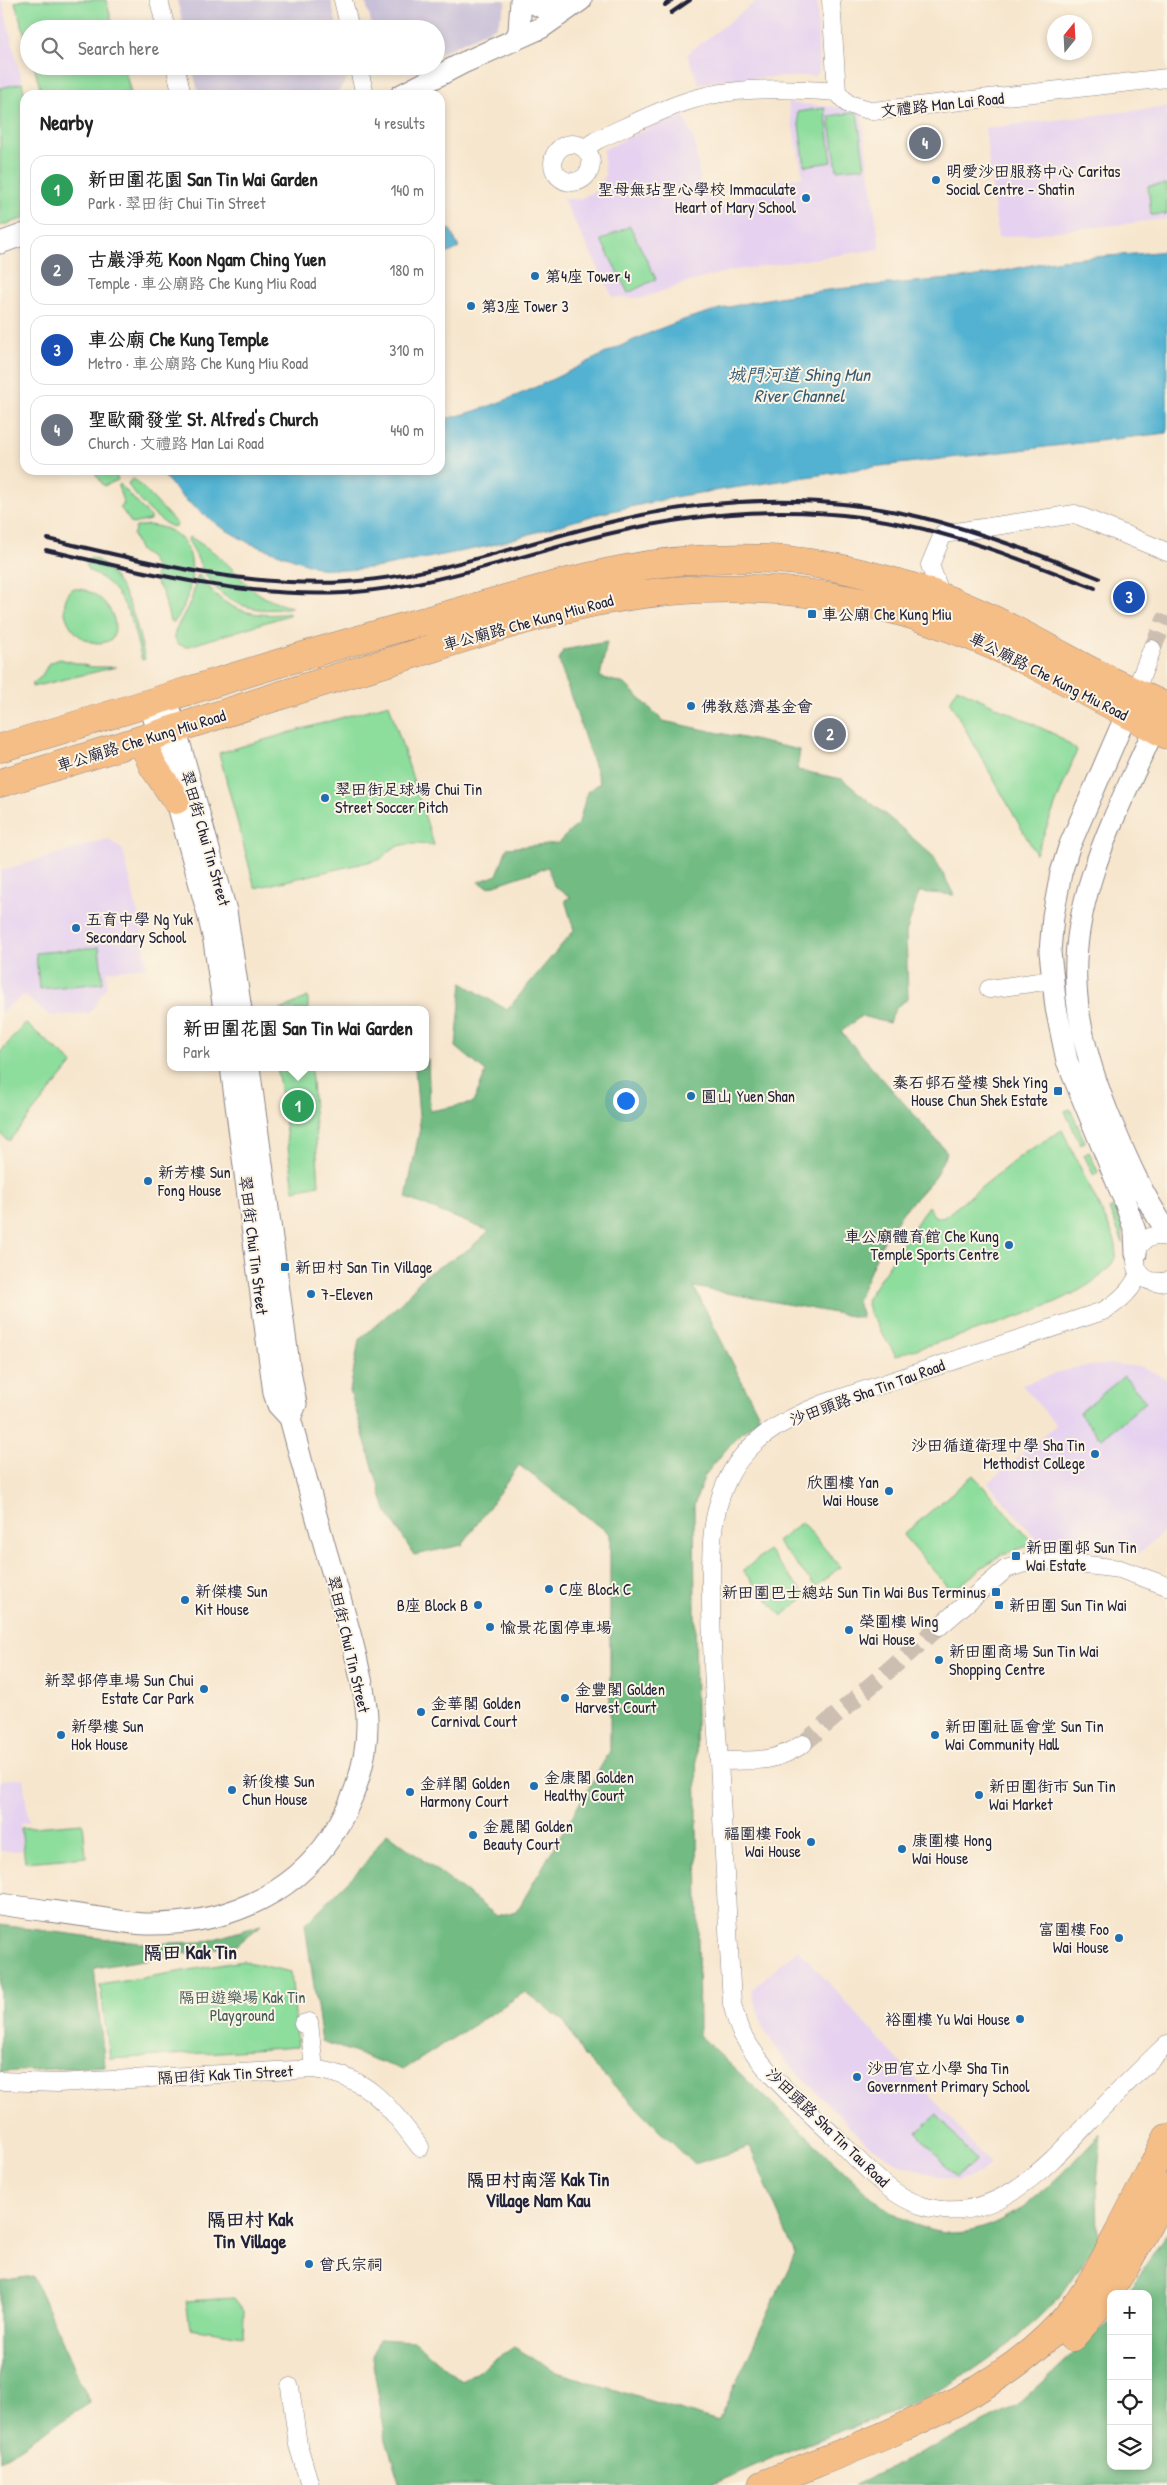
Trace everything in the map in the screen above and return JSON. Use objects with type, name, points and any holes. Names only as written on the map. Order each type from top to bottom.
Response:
[{"type":"main road","name":"車公廟路 Che Kung Miu Road","points":[[0,783],[160,722],[342,643],[525,592],[624,569],[677,562],[786,560],[889,580],[941,595],[1002,622],[1092,671],[1131,703]]},
{"type":"main road","name":"車公廟路 Che Kung Miu Road","points":[[0,748],[160,722],[278,696],[594,602],[654,592],[738,588],[836,598],[904,613],[941,625],[1010,653],[1131,703],[1163,719]]},
{"type":"main road","points":[[160,722],[153,766],[176,800]]},
{"type":"main road","points":[[762,2485],[932,2414],[992,2380],[1029,2352],[1070,2313],[1095,2278],[1167,2138]]},
{"type":"main road","points":[[810,2485],[965,2418],[1004,2395],[1036,2371],[1083,2326],[1108,2294],[1132,2255],[1167,2188]]},
{"type":"street","points":[[159,0],[164,20]]},
{"type":"street","points":[[343,0],[348,20]]},
{"type":"street","points":[[515,40],[519,31],[521,0]]},
{"type":"street","points":[[528,0],[541,8],[580,1]]},
{"type":"street","points":[[585,148],[614,133],[686,102],[731,92],[811,90],[837,92],[831,0]]},
{"type":"street","points":[[445,72],[541,28],[580,1]]},
{"type":"street","points":[[176,75],[181,90]]},
{"type":"street","points":[[360,75],[364,90]]},
{"type":"street","points":[[411,90],[440,75]]},
{"type":"street","name":"文禮路 Man Lai Road","points":[[837,92],[848,104],[873,111],[1167,78]]},
{"type":"street","points":[[0,243],[20,236]]},
{"type":"street","points":[[941,595],[930,565],[943,534],[1075,514],[1167,552]]},
{"type":"street","points":[[1152,649],[1131,703],[1079,822],[1061,873],[1052,916],[1050,952],[1057,1017],[1067,1062],[1125,1202],[1135,1231],[1138,1264],[1152,1281],[1167,1281]]},
{"type":"street","points":[[1163,719],[1090,879],[1081,916],[1076,954],[1076,985],[1085,1046],[1094,1078],[1145,1195],[1167,1231]]},
{"type":"street","name":"翠田街 Chui Tin Street","points":[[160,722],[226,912],[240,1006]]},
{"type":"street","name":"翠田街 Chui Tin Street","points":[[176,800],[214,941],[223,1006]]},
{"type":"street","points":[[989,990],[1052,980]]},
{"type":"street","name":"翠田街 Chui Tin Street","points":[[0,1904],[146,1924],[202,1920],[230,1913],[260,1901],[280,1890],[311,1862],[338,1826],[356,1788],[364,1754],[367,1721],[364,1691],[341,1595],[320,1529],[290,1418],[278,1405],[274,1393],[232,1071]]},
{"type":"street","name":"翠田街 Chui Tin Street","points":[[250,1071],[289,1365],[296,1404],[290,1418]]},
{"type":"street","name":"沙田頭路 Sha Tin Tau Road","points":[[1167,1237],[1156,1235],[1140,1244],[1134,1286],[1116,1304],[1103,1312],[823,1404],[790,1418],[764,1435],[745,1453],[726,1482],[716,1510],[711,1536],[711,1643],[732,2004],[740,2031],[759,2060],[871,2172],[895,2192],[923,2206],[937,2209],[967,2209],[995,2201],[1020,2186],[1044,2167],[1167,2044]]},
{"type":"street","points":[[940,1626],[1006,1569],[1037,1559],[1120,1569],[1167,1586]]},
{"type":"street","points":[[719,1761],[770,1760],[788,1754],[803,1744]]},
{"type":"street","points":[[303,2024],[310,2022],[314,2069]]},
{"type":"street","name":"隔田街 Kak Tin Street","points":[[0,2080],[58,2083],[314,2069],[350,2078],[367,2087],[381,2098],[420,2147]]},
{"type":"street","points":[[290,2387],[298,2445],[310,2485]]},
{"type":"shaded area","points":[[0,0],[2,0],[22,83],[0,88]]},
{"type":"shaded area","points":[[177,0],[331,0],[336,20],[182,20]]},
{"type":"shaded area","points":[[365,0],[505,0],[506,3],[497,26],[445,51],[445,20],[371,20]]},
{"type":"shaded area","points":[[758,0],[817,0],[819,72],[814,76],[729,79],[699,84],[687,54]]},
{"type":"shaded area","points":[[194,75],[346,75],[347,79],[339,90],[198,90]]},
{"type":"shaded area","name":"聖母無玷聖心學校 Immaculate Heart of Mary School","points":[[788,103],[861,109],[880,249],[729,271],[685,283],[643,298],[613,297],[563,199],[579,199],[598,190],[605,175],[603,150],[660,123],[684,116],[695,143],[701,188],[728,208],[752,184],[803,177]]},
{"type":"shaded area","points":[[1167,107],[1167,219],[998,238],[985,128]]},
{"type":"shaded area","name":"五育中學 Ng Yuk Secondary School","points":[[108,839],[123,850],[144,940],[146,967],[107,971],[107,986],[90,1013],[50,1016],[24,995],[0,1013],[0,871]]},
{"type":"shaded area","name":"沙田循道衛理中學 Sha Tin Methodist College","points":[[1108,1364],[1143,1367],[1167,1379],[1167,1529],[1137,1555],[1062,1547],[1052,1536],[1042,1545],[988,1483],[1056,1425],[1022,1385],[1073,1368]]},
{"type":"shaded area","points":[[23,1778],[29,1822],[20,1823],[22,1851],[0,1851],[0,1780]]},
{"type":"shaded area","name":"沙田官立小學 Sha Tin Government Primary School","points":[[798,1949],[990,2164],[979,2174],[956,2181],[903,2166],[867,2144],[783,2058],[764,2030],[751,1990]]},
{"type":"green space","points":[[24,0],[106,0],[112,20],[20,20],[15,2]]},
{"type":"green space","points":[[36,75],[126,75],[130,90],[41,90]]},
{"type":"green space","points":[[22,83],[24,90],[20,90],[20,220],[0,226],[0,88]]},
{"type":"green space","points":[[825,108],[832,162],[805,166],[797,112]]},
{"type":"green space","points":[[857,112],[865,167],[837,170],[829,116]]},
{"type":"green space","points":[[1167,184],[1167,214],[1151,215],[1148,186]]},
{"type":"green space","points":[[630,226],[656,279],[628,293],[601,240]]},
{"type":"green space","points":[[96,475],[116,475],[118,480],[104,486]]},
{"type":"green space","points":[[133,479],[177,524],[176,527],[170,526],[157,517],[144,504],[129,486],[128,483]]},
{"type":"green space","points":[[120,484],[150,517],[150,520],[132,524],[120,507],[124,505],[118,486]]},
{"type":"green space","points":[[148,525],[162,527],[173,532],[187,547],[191,558],[191,581],[188,594],[181,613],[174,622],[170,621],[163,593],[156,582],[155,566],[150,558],[140,551],[133,535],[136,527]]},
{"type":"green space","points":[[189,537],[228,564],[245,582],[264,597],[292,607],[279,609],[255,608],[243,606],[233,601],[214,586],[188,540]]},
{"type":"green space","points":[[91,558],[104,565],[122,589],[132,611],[145,659],[142,660],[131,619],[120,597],[112,587],[88,570],[86,563]]},
{"type":"green space","points":[[198,575],[217,596],[233,607],[251,613],[270,615],[289,613],[289,615],[186,647],[178,644],[175,639],[175,631],[191,601]]},
{"type":"green space","points":[[72,589],[90,592],[106,604],[114,621],[115,630],[112,639],[101,643],[91,642],[81,637],[73,629],[67,620],[65,609],[66,599]]},
{"type":"green space","points":[[607,642],[600,677],[625,684],[663,721],[800,750],[797,770],[842,779],[934,857],[954,895],[919,892],[906,933],[908,999],[896,1007],[889,1023],[861,1016],[841,1032],[947,1152],[934,1178],[903,1212],[884,1239],[857,1301],[862,1318],[694,1287],[760,1417],[734,1440],[705,1475],[694,1505],[699,2035],[879,2204],[912,2223],[930,2230],[949,2233],[972,2231],[994,2224],[1014,2213],[1051,2183],[1101,2133],[1097,2186],[1098,2240],[1060,2297],[1010,2344],[973,2370],[923,2400],[783,2453],[711,2485],[400,2485],[386,2440],[372,2358],[379,2339],[413,2341],[462,2382],[514,2347],[557,2372],[715,2421],[719,2420],[795,2254],[750,2147],[694,2164],[584,2056],[564,2021],[525,1992],[403,2070],[322,2041],[305,1924],[363,1866],[387,1833],[497,1916],[517,1911],[610,1751],[610,1534],[519,1465],[462,1545],[414,1555],[386,1510],[350,1391],[359,1340],[402,1302],[425,1275],[469,1249],[489,1231],[406,1198],[420,1128],[415,1071],[428,1071],[430,1111],[473,1103],[486,1072],[456,1047],[462,983],[507,1010],[574,930],[565,900],[571,897],[554,886],[548,867],[489,887],[478,882],[497,875],[507,848],[558,843],[579,823],[587,792],[600,783],[559,661],[563,650]]},
{"type":"green space","points":[[60,659],[91,667],[116,667],[32,687],[32,684],[41,677],[49,663]]},
{"type":"green space","points":[[957,688],[1056,735],[1077,750],[1036,854],[950,702]]},
{"type":"green space","name":"翠田街足球場 Chui Tin Street Soccer Pitch","points":[[389,704],[434,845],[405,844],[393,849],[381,859],[255,888],[219,753]]},
{"type":"green space","points":[[99,947],[103,983],[39,989],[36,953]]},
{"type":"green space","points":[[308,997],[308,1006],[289,1006]]},
{"type":"green space","points":[[25,1023],[73,1063],[9,1141],[0,1134],[0,1053]]},
{"type":"green space","points":[[278,1071],[311,1071],[319,1185],[294,1190]]},
{"type":"green space","points":[[1070,1109],[1085,1142],[1080,1144],[1065,1111]]},
{"type":"green space","name":"車公廟體育館 Che Kung Temple Sports Centre","points":[[1062,1130],[1116,1243],[1113,1262],[1098,1278],[1075,1293],[1046,1306],[896,1356],[869,1312],[866,1300],[928,1206],[934,1216],[943,1218],[1023,1154]]},
{"type":"green space","points":[[1089,1152],[1098,1172],[1094,1176],[1084,1155]]},
{"type":"green space","points":[[1113,1207],[1122,1225],[1123,1243],[1109,1209]]},
{"type":"green space","points":[[1124,1376],[1146,1402],[1101,1439],[1079,1413]]},
{"type":"green space","points":[[973,1475],[1034,1544],[1001,1555],[952,1592],[903,1535]]},
{"type":"green space","points":[[802,1522],[840,1567],[816,1587],[777,1542]]},
{"type":"green space","points":[[768,1550],[806,1596],[782,1616],[743,1571]]},
{"type":"green space","points":[[83,1823],[86,1857],[25,1862],[21,1828]]},
{"type":"green space","points":[[0,1925],[147,1944],[204,1942],[261,1925],[237,1945],[94,1968],[105,2066],[0,2072]]},
{"type":"green space","name":"隔田遊樂場 Kak Tin Playground","points":[[243,1961],[291,1972],[298,2047],[110,2059],[100,1985]]},
{"type":"green space","points":[[937,2115],[976,2160],[956,2178],[917,2132]]},
{"type":"green space","points":[[1167,2232],[1167,2485],[854,2485],[1016,2407],[1107,2323],[1107,2470],[1152,2470],[1152,2290],[1130,2290]]},
{"type":"green space","points":[[33,2276],[90,2403],[0,2460],[0,2281]]},
{"type":"green space","points":[[234,2298],[244,2311],[243,2336],[190,2328],[186,2301]]},
{"type":"water","points":[[450,229],[459,248],[445,255],[445,232]]},
{"type":"water","name":"城門河道 Shing Mun River Channel","points":[[1167,251],[1167,433],[872,467],[680,496],[598,514],[489,546],[381,567],[346,570],[319,568],[249,543],[219,526],[183,498],[163,475],[445,475],[445,419],[509,399],[672,324],[738,305],[801,293],[974,277],[1061,260]]},
{"type":"tunnel","points":[[1152,649],[1167,616]]},
{"type":"tunnel","points":[[803,1744],[940,1626]]},
{"type":"railway","points":[[665,5],[672,0]]},
{"type":"railway","points":[[671,13],[690,0]]},
{"type":"railway","points":[[48,539],[159,564],[234,577],[309,583],[347,582],[381,579],[449,566],[582,529],[653,513],[729,503],[805,501],[882,509],[943,523],[988,537],[1099,578]]},
{"type":"railway","points":[[46,550],[194,582],[268,591],[344,593],[378,590],[445,577],[578,541],[653,524],[736,514],[818,513],[860,517],[942,534],[1000,552],[1095,588]]},
{"type":"place","name":"聖歐爾發堂 St. Alfred's Church","points":[[925,143]]},
{"type":"place","name":"明愛沙田服務中心 Caritas Social Centre - Shatin","points":[[936,180]]},
{"type":"place","name":"聖母無玷聖心學校 Immaculate Heart of Mary School","points":[[806,198]]},
{"type":"place","name":"第4座 Tower 4","points":[[535,276]]},
{"type":"place","name":"第3座 Tower 3","points":[[471,306]]},
{"type":"place","name":"車公廟 Che Kung Temple","points":[[1129,597]]},
{"type":"place","name":"車公廟 Che Kung Miu","points":[[812,614]]},
{"type":"place","name":"佛教慈濟基金會","points":[[691,706]]},
{"type":"place","name":"古巖淨苑 Koon Ngam Ching Yuen","points":[[830,734]]},
{"type":"place","name":"翠田街足球場 Chui Tin Street Soccer Pitch","points":[[325,798]]},
{"type":"place","name":"五育中學 Ng Yuk Secondary School","points":[[76,928]]},
{"type":"place","name":"秦石邨石瑩樓 Shek Ying House Chun Shek Estate","points":[[1058,1091]]},
{"type":"place","name":"圓山 Yuen Shan","points":[[691,1096]]},
{"type":"place","name":"新田圍花園 San Tin Wai Garden","points":[[298,1106]]},
{"type":"place","name":"新芳樓 Sun Fong House","points":[[148,1181]]},
{"type":"place","name":"車公廟體育館 Che Kung Temple Sports Centre","points":[[1009,1245]]},
{"type":"place","name":"新田村 San Tin Village","points":[[285,1267]]},
{"type":"place","name":"7-Eleven","points":[[311,1294]]},
{"type":"place","name":"沙田循道衛理中學 Sha Tin Methodist College","points":[[1095,1454]]},
{"type":"place","name":"欣圍樓 Yan Wai House","points":[[889,1491]]},
{"type":"place","name":"新田圍邨 Sun Tin Wai Estate","points":[[1016,1556]]},
{"type":"place","name":"C座 Block C","points":[[549,1589]]},
{"type":"place","name":"新田圍巴士總站 Sun Tin Wai Bus Terminus","points":[[996,1592]]},
{"type":"place","name":"新傑樓 Sun Kit House","points":[[185,1600]]},
{"type":"place","name":"B座 Block B","points":[[478,1605]]},
{"type":"place","name":"新田圍 Sun Tin Wai","points":[[999,1605]]},
{"type":"place","name":"愉景花園停車場","points":[[490,1627]]},
{"type":"place","name":"榮圍樓 Wing Wai House","points":[[849,1630]]},
{"type":"place","name":"新田圍商場 Sun Tin Wai Shopping Centre","points":[[939,1660]]},
{"type":"place","name":"新翠邨停車場 Sun Chui Estate Car Park","points":[[204,1689]]},
{"type":"place","name":"金豐閣 Golden Harvest Court","points":[[565,1698]]},
{"type":"place","name":"金華閣 Golden Carnival Court","points":[[421,1712]]},
{"type":"place","name":"新學樓 Sun Hok House","points":[[61,1735]]},
{"type":"place","name":"新田圍社區會堂 Sun Tin Wai Community Hall","points":[[935,1735]]},
{"type":"place","name":"金康閣 Golden Healthy Court","points":[[534,1786]]},
{"type":"place","name":"新俊樓 Sun Chun House","points":[[232,1790]]},
{"type":"place","name":"金祥閣 Golden Harmony Court","points":[[410,1792]]},
{"type":"place","name":"新田圍街市 Sun Tin Wai Market","points":[[979,1795]]},
{"type":"place","name":"金麗閣 Golden Beauty Court","points":[[473,1835]]},
{"type":"place","name":"福圍樓 Fook Wai House","points":[[811,1842]]},
{"type":"place","name":"康圍樓 Hong Wai House","points":[[902,1849]]},
{"type":"place","name":"富圍樓 Foo Wai House","points":[[1119,1938]]},
{"type":"place","name":"裕圍樓 Yu Wai House","points":[[1020,2019]]},
{"type":"place","name":"沙田官立小學 Sha Tin Government Primary School","points":[[857,2077]]},
{"type":"place","name":"曾氏宗祠","points":[[309,2264]]},
{"type":"district","name":"隔田 Kak Tin","points":[[190,1952]]},
{"type":"district","name":"隔田村南滘 Kak Tin Village Nam Kau","points":[[538,2190]]},
{"type":"district","name":"隔田村 Kak Tin Village","points":[[250,2230]]}]
